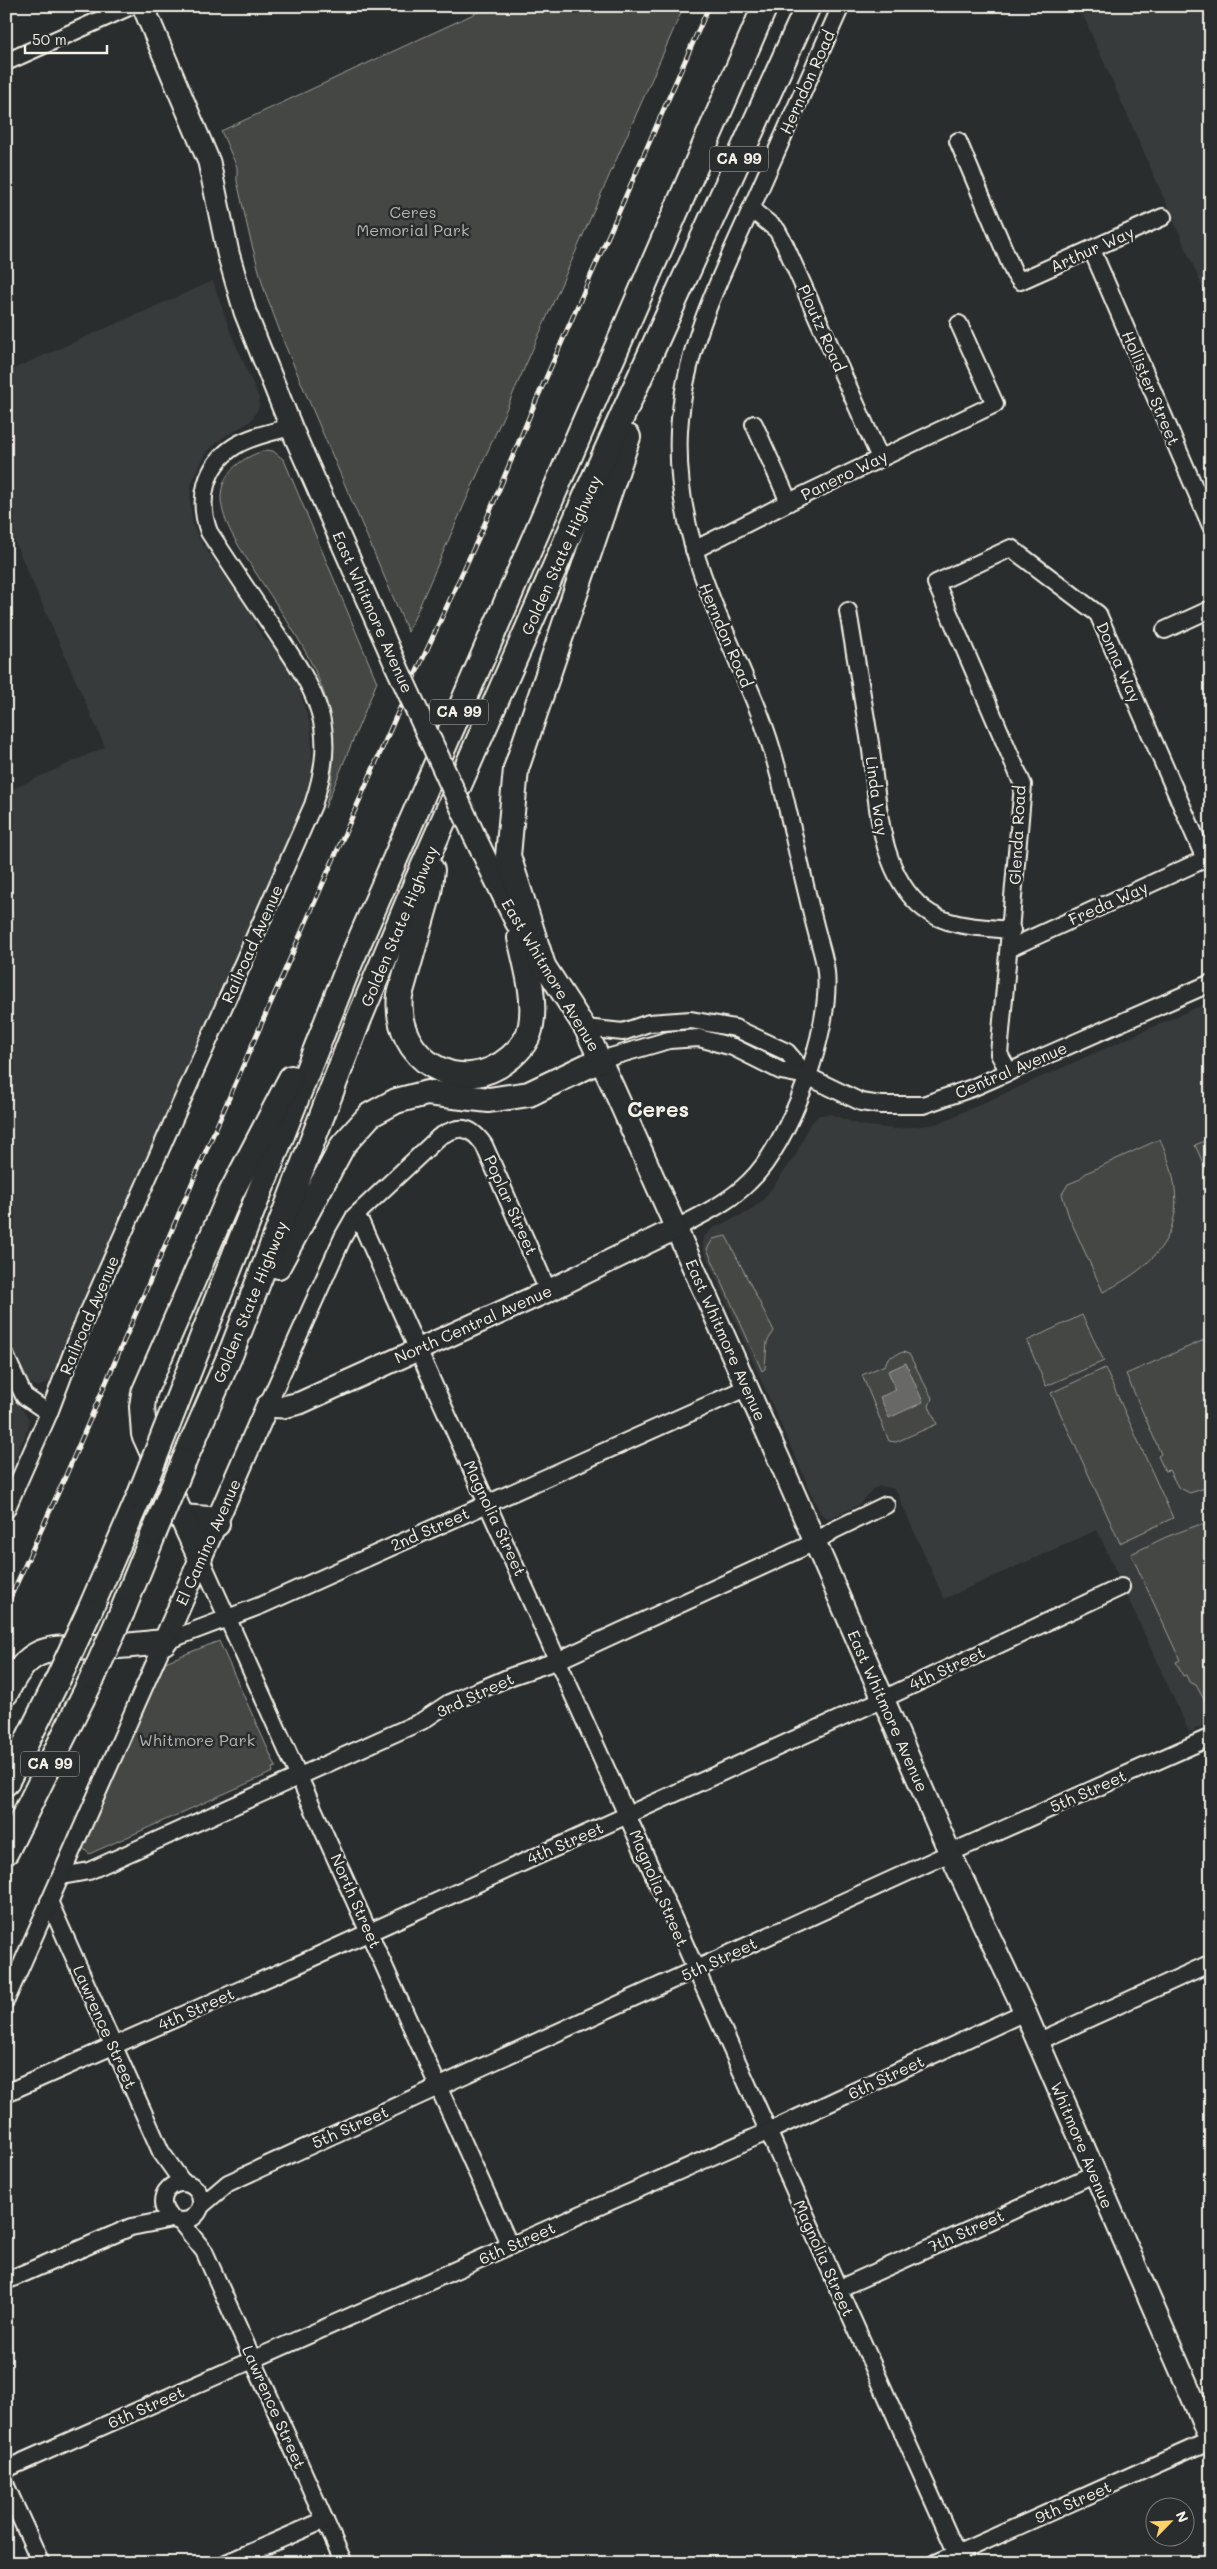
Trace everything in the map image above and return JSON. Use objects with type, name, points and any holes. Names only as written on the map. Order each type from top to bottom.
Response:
[{"type":"highway","name":"Golden State Highway","points":[[6,1783],[58,1679],[139,1497],[350,963],[765,6]]},
{"type":"highway","name":"Golden State Highway","points":[[6,1852],[93,1677],[122,1612],[231,1353],[359,1019],[438,834],[808,6]]},
{"type":"highway","points":[[543,966],[508,856],[516,770],[670,312]]},
{"type":"highway","points":[[438,834],[429,893],[400,995],[399,1008],[405,1036],[413,1049],[433,1067],[445,1072],[466,1076],[485,1072],[499,1067],[520,1049],[528,1038],[532,1024],[532,1005],[516,922]]},
{"type":"highway","points":[[200,1557],[144,1434],[142,1406],[144,1393],[230,1193],[350,963]]},
{"type":"highway","points":[[231,1353],[343,1145],[370,1114],[396,1101],[426,1093],[489,1100],[529,1094],[600,1060]]},
{"type":"highway","points":[[181,1517],[209,1519],[217,1524]]},
{"type":"highway","points":[[6,1693],[27,1661],[51,1648],[124,1646],[164,1642]]},
{"type":"main road","name":"East Whitmore Avenue","points":[[143,6],[209,162],[236,285],[291,427],[395,663],[516,922],[585,1028],[600,1060],[748,1387],[950,1853]]},
{"type":"main road","name":"North Central Avenue","points":[[267,1406],[283,1407],[300,1403],[548,1291],[675,1229]]},
{"type":"main road","name":"El Camino Avenue","points":[[164,1642],[267,1406]]},
{"type":"main road","name":"Whitmore Avenue","points":[[950,1853],[1025,2012],[1210,2441]]},
{"type":"street","points":[[6,62],[131,6]]},
{"type":"street","name":"Herndon Road","points":[[675,1229],[719,1206],[752,1180],[764,1165],[787,1126],[807,1076],[823,1022],[826,973],[785,801],[760,715],[708,595],[694,550],[680,479],[679,433],[682,395],[700,324],[841,6]]},
{"type":"street","name":"Arthur Way","points":[[958,141],[1014,273],[1020,281],[1163,217]]},
{"type":"street","name":"Ploutz Road","points":[[751,209],[777,230],[785,245],[880,458]]},
{"type":"street","name":"Hollister Street","points":[[1092,250],[1211,526]]},
{"type":"street","name":"Panero Way","points":[[694,550],[789,502],[995,404],[959,324]]},
{"type":"street","points":[[754,424],[789,502]]},
{"type":"street","name":"Railroad Avenue","points":[[6,1510],[49,1413],[82,1328],[313,805],[320,784],[324,738],[315,695],[209,532],[204,512],[205,484],[212,468],[223,455],[249,439],[291,427]]},
{"type":"street","name":"Donna Way","points":[[936,583],[1011,548],[1098,614],[1205,859]]},
{"type":"street","name":"Glenda Road","points":[[936,583],[1023,785],[1012,930],[999,1054],[1009,1072]]},
{"type":"street","points":[[1165,630],[1211,609]]},
{"type":"street","name":"Linda Way","points":[[848,611],[870,742],[880,830],[899,878],[913,899],[936,917],[956,924],[1012,930]]},
{"type":"street","name":"Freda Way","points":[[1010,948],[1205,859]]},
{"type":"street","name":"Central Avenue","points":[[807,1076],[861,1102],[902,1106],[936,1101],[1009,1072],[1211,983]]},
{"type":"street","points":[[585,1028],[623,1032],[649,1023],[691,1020],[735,1028],[787,1052],[807,1076]]},
{"type":"street","points":[[600,1060],[669,1040],[699,1038],[733,1047],[780,1071],[807,1076]]},
{"type":"street","name":"El Camino Avenue","points":[[267,1406],[343,1238],[355,1216],[439,1137],[453,1128],[463,1128]]},
{"type":"street","name":"Poplar Street","points":[[463,1128],[476,1134],[484,1145],[548,1291]]},
{"type":"street","name":"Magnolia Street","points":[[355,1216],[361,1223],[559,1660],[628,1814],[695,1971],[959,2558]]},
{"type":"street","points":[[6,1357],[24,1396],[49,1413]]},
{"type":"street","name":"2nd Street","points":[[164,1642],[228,1618],[748,1387]]},
{"type":"street","name":"3rd Street","points":[[62,1876],[89,1871],[300,1777],[422,1721],[449,1703],[512,1676],[559,1660],[815,1542],[834,1530],[886,1505]]},
{"type":"street","name":"North Street","points":[[200,1557],[370,1931],[438,2088],[510,2246]]},
{"type":"street","name":"4th Street","points":[[6,2093],[114,2047],[883,1699],[1121,1586]]},
{"type":"street","name":"El Camino Avenue","points":[[6,2000],[164,1642]]},
{"type":"street","name":"5th Street","points":[[200,2209],[228,2183],[950,1853],[1211,1737]]},
{"type":"street","name":"Lawrence Street","points":[[49,1901],[161,2152],[187,2184]]},
{"type":"street","points":[[1038,2042],[1211,1963]]},
{"type":"street","name":"6th Street","points":[[6,2469],[767,2132],[1025,2012]]},
{"type":"street","name":"Lawrence Street","points":[[161,2152],[165,2194]]},
{"type":"street","name":"7th Street","points":[[838,2289],[1094,2174]]},
{"type":"street","name":"5th Street","points":[[187,2184],[228,2183]]},
{"type":"street","points":[[6,2281],[131,2226],[194,2218],[200,2209],[198,2191],[187,2184],[172,2186],[131,2226]]},
{"type":"street","points":[[165,2194],[165,2211],[176,2220]]},
{"type":"street","name":"Lawrence Street","points":[[200,2209],[204,2251]]},
{"type":"street","name":"Lawrence Street","points":[[176,2220],[204,2251],[344,2563]]},
{"type":"street","name":"9th Street","points":[[936,2563],[959,2558],[1210,2441]]},
{"type":"street","points":[[6,2486],[41,2563]]},
{"type":"street","points":[[226,2563],[325,2520]]},
{"type":"shaded area","points":[[1079,6],[1211,6],[1211,307],[1167,205]]},
{"type":"shaded area","points":[[213,281],[230,331],[259,398],[259,407],[251,421],[221,439],[208,451],[198,468],[191,485],[190,503],[193,525],[201,542],[255,617],[255,625],[266,641],[272,642],[298,687],[311,727],[312,763],[309,783],[305,800],[50,1381],[37,1387],[28,1381],[6,1330],[6,792],[105,747],[6,522],[6,372]]},
{"type":"shaded area","points":[[1211,1001],[1211,1722],[1189,1732],[1097,1530],[944,1599],[897,1493],[892,1488],[880,1486],[873,1489],[860,1504],[831,1518],[825,1517],[820,1513],[703,1249],[703,1238],[713,1228],[748,1212],[763,1200],[796,1155],[809,1125],[819,1115],[830,1114],[860,1125],[895,1129],[936,1124]]},
{"type":"shaded area","points":[[906,1363],[923,1402],[889,1418],[880,1397],[896,1390],[888,1371]]},
{"type":"shaded area","points":[[6,1388],[29,1419],[28,1429],[6,1479]]},
{"type":"green space","name":"Ceres Memorial Park","points":[[491,6],[684,6],[408,632],[285,345],[264,289],[237,181],[237,167],[221,131]]},
{"type":"green space","points":[[267,450],[273,451],[284,460],[377,682],[325,808],[332,777],[334,746],[330,716],[321,685],[307,654],[290,624],[237,543],[224,516],[222,507],[222,488],[229,473],[235,466],[250,456]]},
{"type":"green space","points":[[1211,1138],[1211,1181],[1195,1145]]},
{"type":"green space","points":[[1160,1139],[1170,1165],[1175,1189],[1175,1210],[1170,1230],[1161,1247],[1146,1264],[1103,1292],[1069,1217],[1062,1194],[1068,1184],[1078,1180],[1086,1173]]},
{"type":"green space","points":[[726,1236],[774,1331],[767,1342],[765,1369],[762,1371],[707,1249],[713,1239]]},
{"type":"green space","points":[[1082,1315],[1104,1361],[1046,1386],[1027,1341]]},
{"type":"green space","points":[[1211,1337],[1211,1486],[1190,1493],[1178,1487],[1169,1470],[1165,1471],[1158,1456],[1161,1454],[1126,1374]]},
{"type":"green space","points":[[903,1352],[909,1354],[932,1398],[929,1406],[937,1424],[896,1442],[889,1441],[862,1375],[885,1365],[888,1358]]},
{"type":"green space","points":[[1105,1368],[1173,1518],[1120,1543],[1051,1393]]},
{"type":"green space","points":[[1198,1525],[1211,1525],[1211,1703],[1207,1705],[1196,1685],[1189,1682],[1186,1675],[1183,1676],[1176,1662],[1180,1660],[1131,1554],[1166,1537]]},
{"type":"green space","name":"Whitmore Park","points":[[219,1641],[276,1767],[272,1768],[273,1772],[89,1854],[83,1848],[165,1662]]},
{"type":"railway","points":[[6,1607],[63,1482],[394,721],[483,528],[532,410],[709,6]]},
{"type":"district","name":"Ceres","points":[[658,1110]]}]
